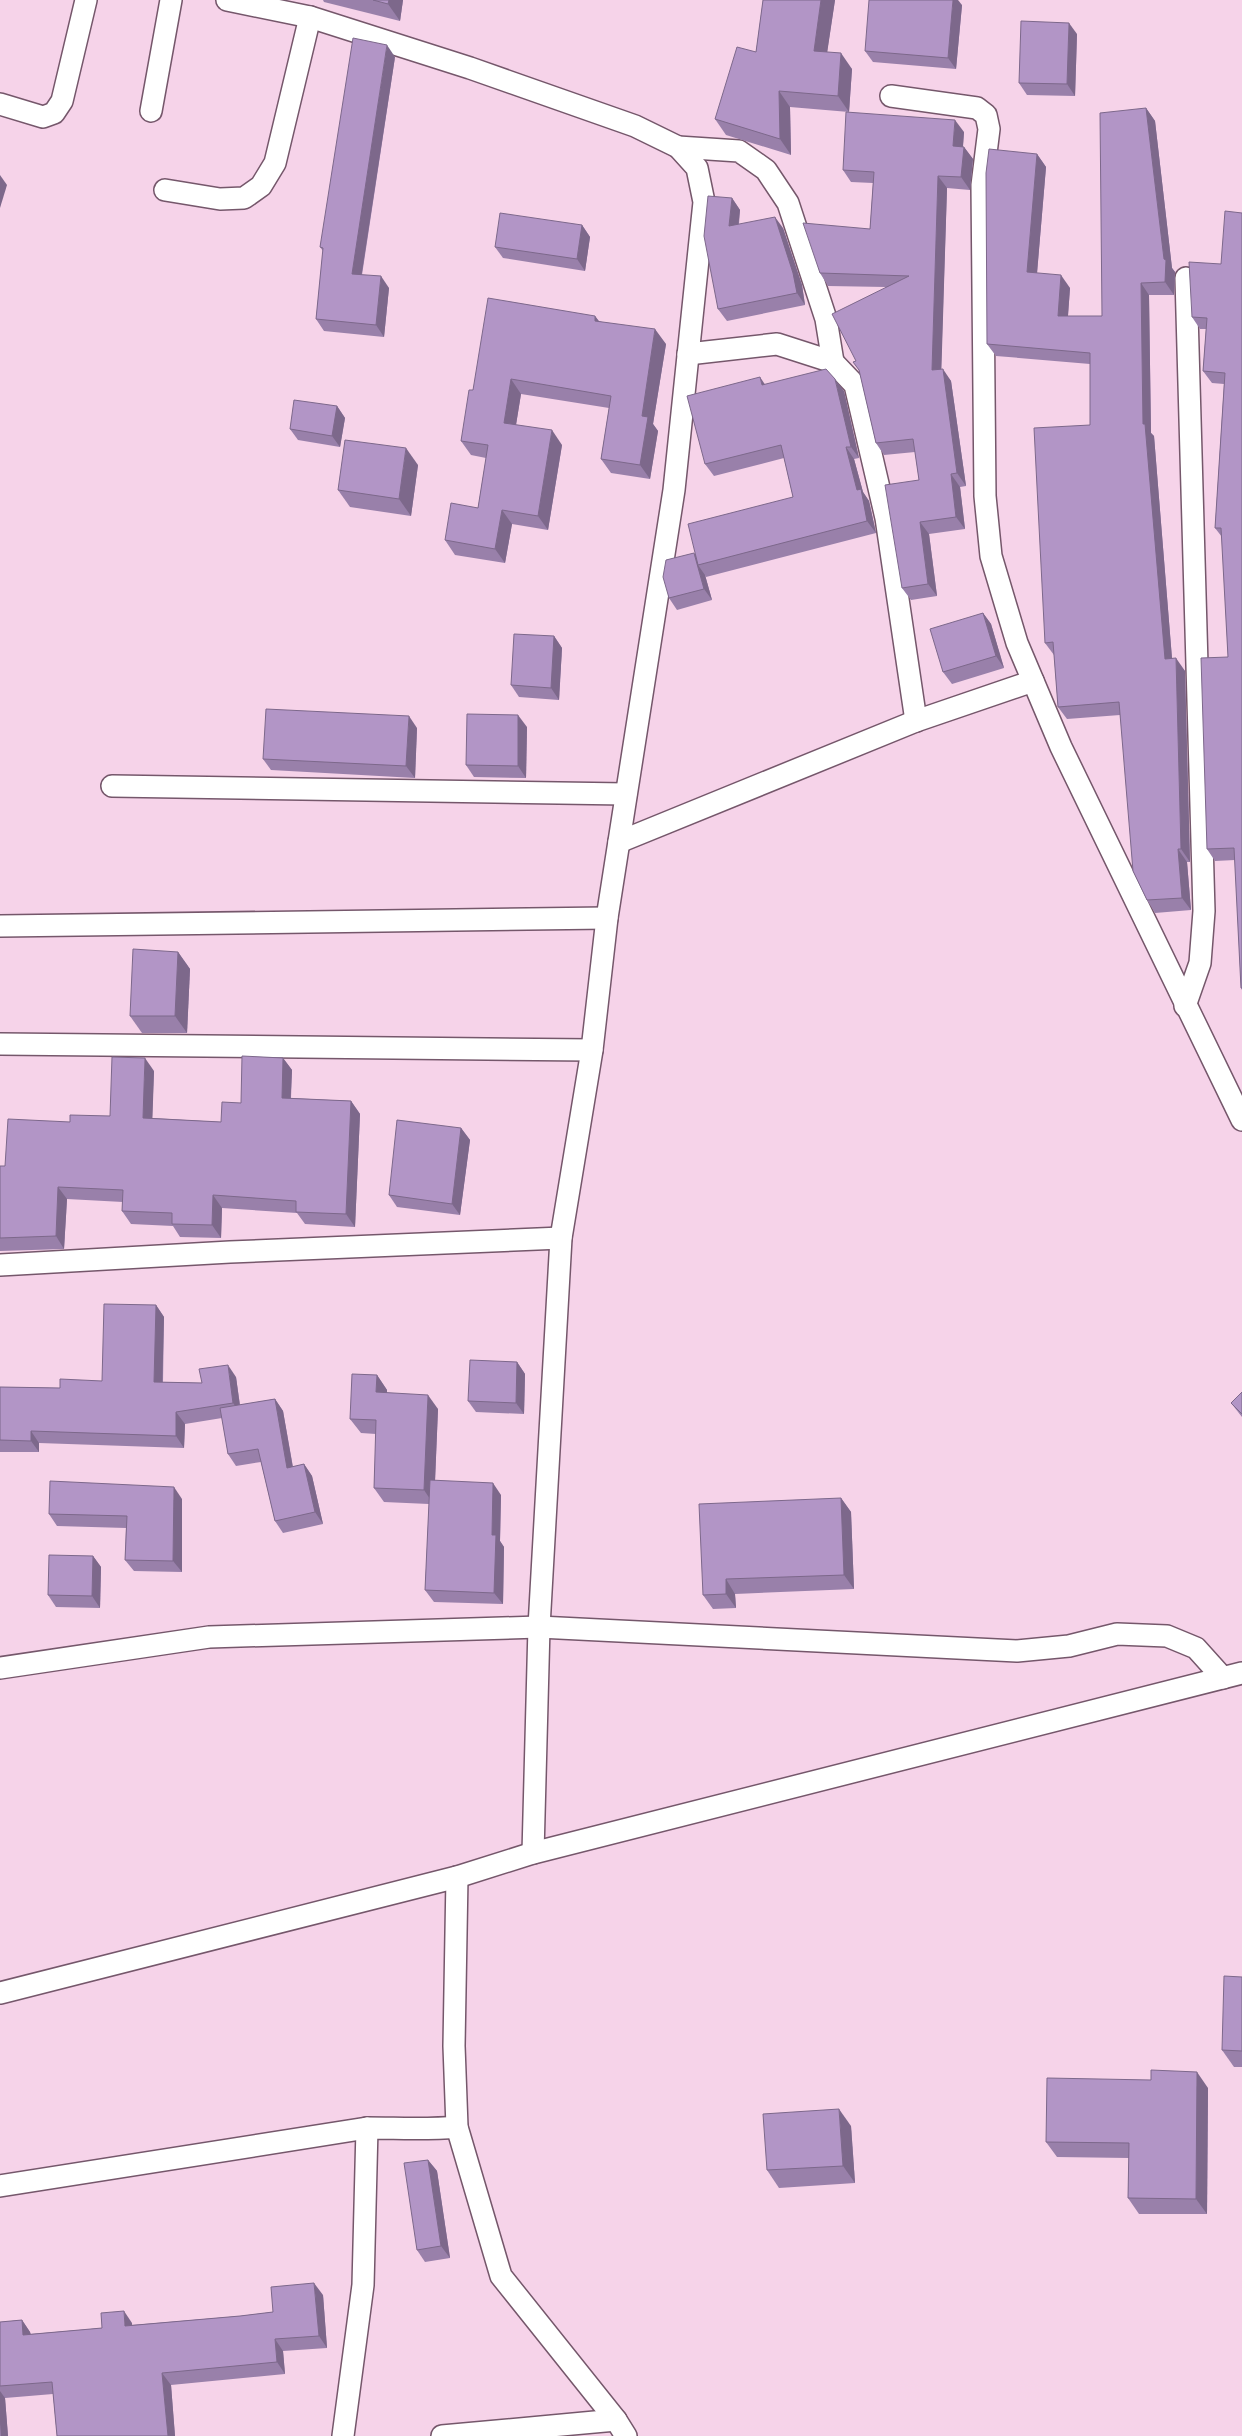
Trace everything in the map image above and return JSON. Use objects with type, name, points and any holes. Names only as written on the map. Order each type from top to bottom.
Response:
[{"type":"street","points":[[0,104],[43,117],[54,113],[62,101],[86,0]]},
{"type":"street","points":[[151,111],[171,0]]},
{"type":"street","points":[[227,0],[310,17],[506,80],[635,126],[678,147],[697,168],[704,202],[674,490],[607,918],[592,1050],[561,1238],[539,1627],[533,1853]]},
{"type":"street","points":[[165,190],[220,200],[244,198],[261,186],[275,163],[310,17]]},
{"type":"street","points":[[891,96],[977,108],[986,115],[988,128],[982,185],[985,496],[991,556],[1017,643],[1061,747],[1242,1120]]},
{"type":"street","points":[[678,147],[739,151],[766,170],[788,203],[826,319],[833,362]]},
{"type":"street","points":[[1186,278],[1204,911],[1200,963],[1186,1006]]},
{"type":"street","points":[[688,354],[777,344],[833,362],[856,385],[884,508],[916,721]]},
{"type":"street","points":[[619,842],[916,721],[1033,681]]},
{"type":"street","points":[[112,786],[626,794]]},
{"type":"street","points":[[0,926],[607,918]]},
{"type":"street","points":[[0,1044],[592,1050]]},
{"type":"street","points":[[0,1265],[230,1252],[561,1238]]},
{"type":"street","points":[[0,1668],[208,1637],[539,1627],[1017,1651],[1068,1646],[1116,1634],[1167,1636],[1196,1648],[1232,1675]]},
{"type":"street","points":[[0,1993],[458,1877],[533,1853],[1232,1675]]},
{"type":"street","points":[[458,1877],[454,2046],[457,2127],[501,2276],[621,2428]]},
{"type":"street","points":[[0,2186],[367,2128],[409,2128],[425,2131],[457,2127]]},
{"type":"street","points":[[343,2436],[363,2286],[367,2128]]},
{"type":"street","points":[[442,2436],[621,2428]]},
{"type":"building","points":[[373,0],[389,0],[388,4]]},
{"type":"building","points":[[763,0],[821,0],[814,51],[841,53],[838,96],[779,91],[780,139],[715,119],[737,47],[756,52]]},
{"type":"building","points":[[869,0],[953,0],[948,58],[865,51]]},
{"type":"building","points":[[1021,21],[1069,23],[1067,84],[1019,83]]},
{"type":"building","points":[[353,38],[387,45],[352,274],[381,276],[376,325],[316,319],[323,248],[320,247]]},
{"type":"building","points":[[1146,108],[1164,259],[1166,260],[1165,282],[1141,283],[1143,424],[1145,424],[1165,659],[1176,658],[1181,849],[1178,849],[1182,898],[1147,900],[1133,871],[1119,702],[1058,707],[1053,642],[1045,643],[1034,428],[1090,425],[1090,353],[987,344],[986,173],[989,149],[1037,154],[1027,272],[1061,275],[1058,316],[1102,316],[1100,113]]},
{"type":"building","points":[[846,112],[955,120],[953,146],[964,147],[961,177],[938,176],[932,370],[943,369],[957,473],[951,474],[956,517],[920,522],[928,584],[902,588],[885,485],[919,480],[913,439],[876,443],[859,370],[853,362],[856,361],[832,314],[909,276],[820,273],[803,223],[870,229],[874,172],[843,170]]},
{"type":"building","points":[[708,196],[732,198],[729,226],[775,217],[793,273],[797,293],[718,309],[704,236]]},
{"type":"building","points":[[1225,211],[1242,213],[1242,988],[1234,848],[1207,849],[1201,658],[1228,657],[1221,528],[1215,528],[1225,373],[1203,371],[1207,318],[1192,317],[1189,262],[1221,264]]},
{"type":"building","points":[[500,213],[582,225],[577,259],[495,247]]},
{"type":"building","points":[[488,298],[595,316],[595,321],[655,329],[642,416],[648,417],[640,465],[601,459],[611,396],[511,379],[504,423],[552,430],[538,516],[502,510],[495,549],[445,540],[451,503],[478,508],[488,445],[461,441],[469,390],[473,390]]},
{"type":"building","points":[[826,369],[835,379],[851,447],[846,447],[857,490],[861,489],[867,521],[698,565],[688,524],[793,497],[781,445],[705,464],[687,396],[760,377],[762,385]]},
{"type":"building","points":[[294,400],[337,406],[332,436],[290,429]]},
{"type":"building","points":[[345,440],[406,448],[399,499],[338,490]]},
{"type":"building","points":[[694,553],[704,589],[669,598],[663,577],[666,560]]},
{"type":"building","points":[[983,613],[996,656],[943,672],[930,629]]},
{"type":"building","points":[[514,634],[554,636],[551,688],[511,685]]},
{"type":"building","points":[[266,709],[409,716],[406,766],[263,759]]},
{"type":"building","points":[[467,714],[518,715],[518,766],[466,765]]},
{"type":"building","points":[[133,949],[178,952],[175,1016],[130,1016]]},
{"type":"building","points":[[242,1056],[283,1058],[282,1098],[351,1101],[346,1214],[296,1212],[296,1201],[213,1195],[212,1225],[172,1224],[172,1213],[122,1211],[123,1190],[58,1187],[56,1236],[0,1238],[0,1166],[5,1166],[8,1119],[70,1122],[70,1115],[110,1116],[112,1057],[145,1058],[143,1118],[221,1122],[222,1102],[241,1103]]},
{"type":"building","points":[[397,1120],[461,1128],[452,1204],[389,1195]]},
{"type":"building","points":[[104,1304],[156,1305],[154,1382],[202,1383],[199,1369],[228,1365],[233,1403],[176,1412],[176,1436],[31,1431],[31,1441],[0,1440],[0,1387],[60,1388],[60,1379],[102,1381]]},
{"type":"building","points":[[470,1360],[517,1362],[516,1403],[468,1401]]},
{"type":"building","points":[[352,1374],[377,1375],[376,1392],[428,1395],[424,1490],[374,1488],[376,1420],[350,1419]]},
{"type":"building","points":[[1242,1392],[1242,1414],[1231,1403]]},
{"type":"building","points":[[275,1399],[287,1468],[304,1464],[315,1512],[275,1521],[258,1449],[228,1454],[220,1408]]},
{"type":"building","points":[[430,1480],[493,1483],[492,1535],[496,1535],[494,1593],[425,1590]]},
{"type":"building","points":[[50,1481],[174,1487],[173,1561],[125,1560],[127,1516],[49,1514]]},
{"type":"building","points":[[841,1498],[844,1575],[726,1579],[726,1594],[703,1595],[699,1504]]},
{"type":"building","points":[[49,1555],[93,1556],[92,1596],[48,1595]]},
{"type":"building","points":[[1224,1976],[1242,1977],[1242,2051],[1222,2050]]},
{"type":"building","points":[[1151,2070],[1197,2072],[1196,2199],[1128,2198],[1129,2143],[1046,2142],[1047,2078],[1151,2080]]},
{"type":"building","points":[[839,2109],[843,2166],[767,2170],[763,2114]]},
{"type":"building","points":[[428,2160],[441,2246],[417,2250],[404,2163]]},
{"type":"building","points":[[314,2283],[319,2336],[275,2339],[277,2362],[162,2373],[168,2436],[57,2436],[52,2382],[0,2386],[0,2322],[22,2320],[23,2335],[102,2328],[101,2313],[124,2311],[125,2326],[273,2312],[271,2287]]}]
